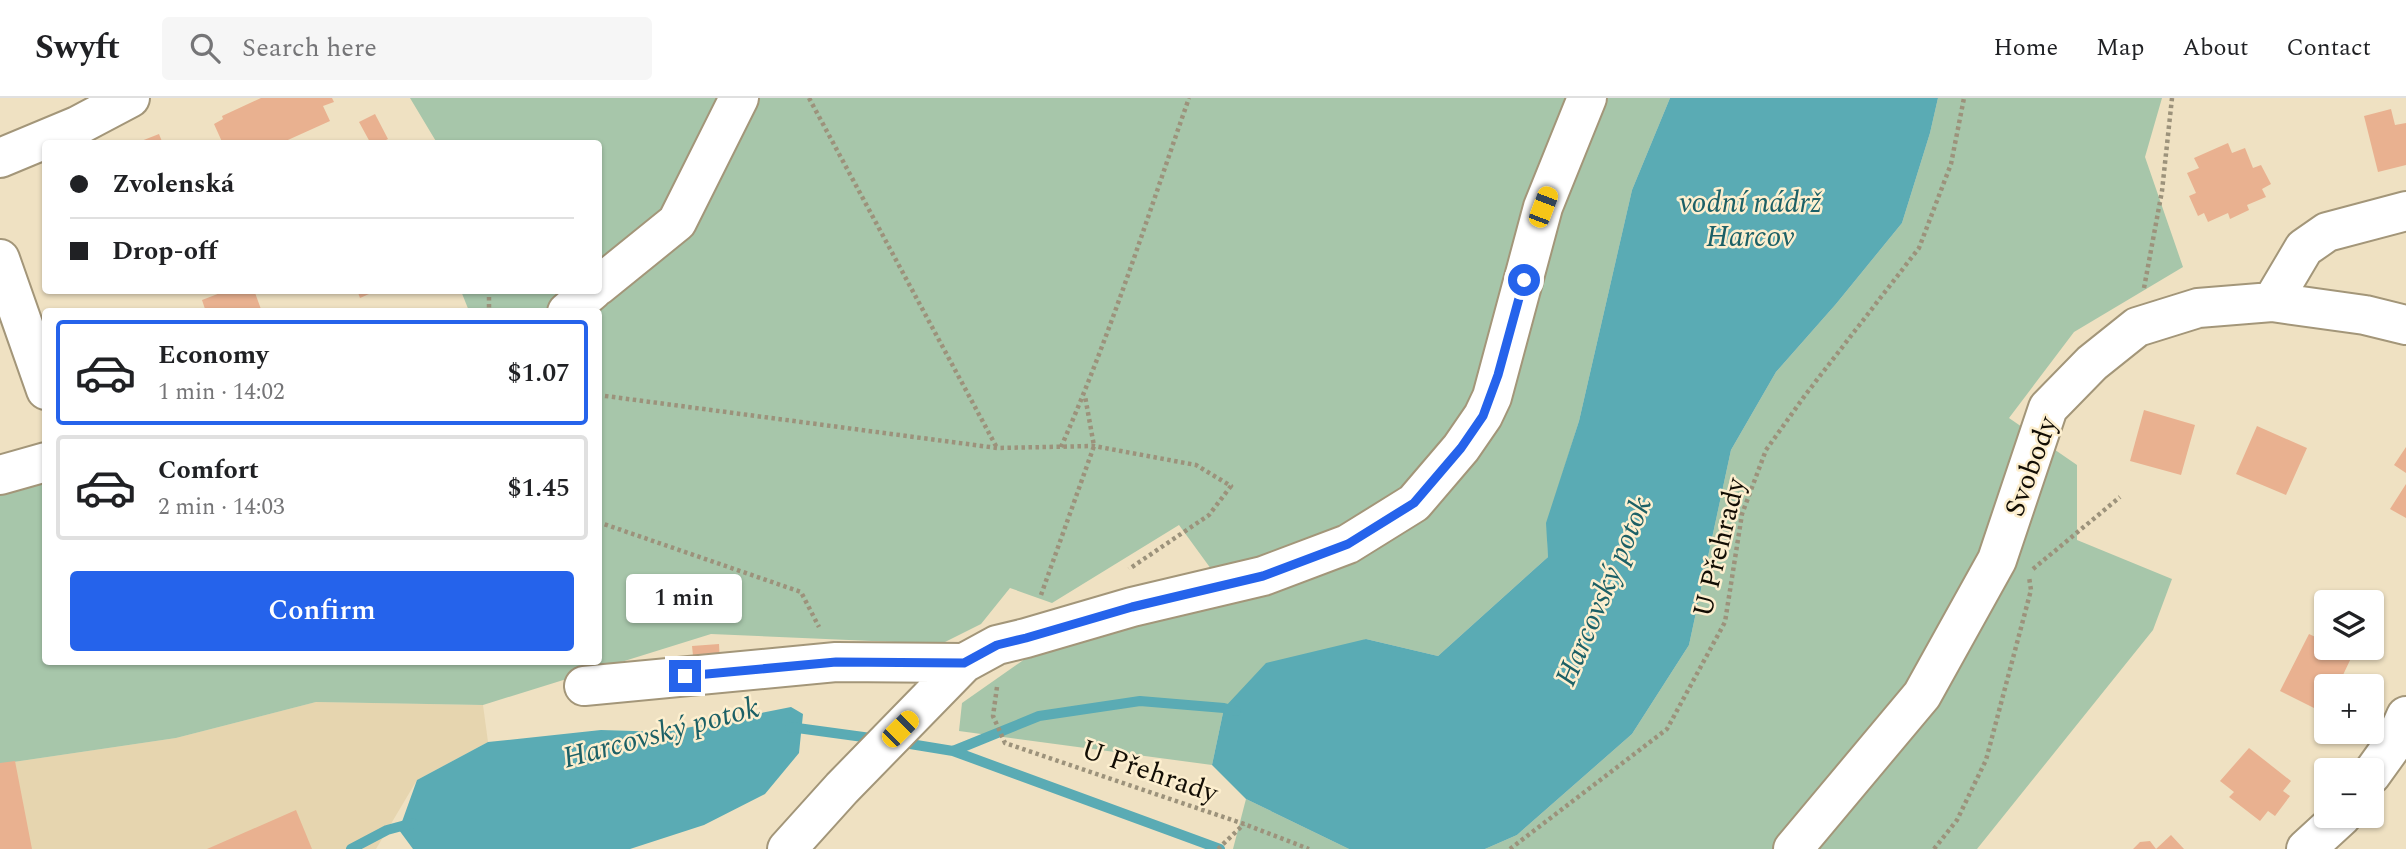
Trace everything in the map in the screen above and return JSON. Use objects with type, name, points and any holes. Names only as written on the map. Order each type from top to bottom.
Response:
[{"type":"street","points":[[0,158],[72,112],[130,98]]},
{"type":"street","points":[[602,283],[677,222],[739,98]]},
{"type":"street","points":[[787,849],[842,788],[964,663],[997,645],[1132,607],[1263,576],[1348,544],[1414,503],[1461,448],[1483,416],[1492,397],[1543,207],[1587,98]]},
{"type":"street","points":[[2272,302],[2304,248],[2327,232],[2406,211]]},
{"type":"street","points":[[0,259],[42,379]]},
{"type":"street","points":[[572,308],[588,294]]},
{"type":"street","name":"Svobody","points":[[1793,849],[1922,695],[1997,560],[2048,408],[2092,363],[2137,327],[2197,308],[2272,302],[2365,315],[2406,325]]},
{"type":"street","points":[[0,475],[42,463]]},
{"type":"street","points":[[583,686],[836,662],[964,663]]},
{"type":"street","points":[[2383,758],[2394,743],[2406,716]]},
{"type":"street","points":[[2306,849],[2329,828]]},
{"type":"path","points":[[809,98],[996,448]]},
{"type":"path","points":[[1061,447],[1084,394],[1189,98]]},
{"type":"path","name":"U Přehrady","points":[[1510,849],[1667,729],[1725,622],[1742,514],[1766,450],[1919,248],[1951,164],[1964,98]]},
{"type":"path","points":[[2137,327],[2161,191],[2172,98]]},
{"type":"path","points":[[1026,638],[1094,446],[1084,394]]},
{"type":"path","points":[[602,396],[996,448],[1094,446],[1196,464],[1231,485],[1209,514],[1118,576]]},
{"type":"path","points":[[1934,849],[1957,820],[1986,760],[2031,590],[2028,573],[2120,496]]},
{"type":"path","points":[[602,523],[802,592],[836,662]]},
{"type":"path","name":"U Přehrady","points":[[993,716],[1005,743],[1244,824],[1309,849]]},
{"type":"path","points":[[1218,849],[1244,824]]},
{"type":"shaded area","points":[[316,702],[483,705],[488,742],[417,780],[376,849],[0,849],[0,764],[176,738]]},
{"type":"green space","points":[[410,98],[1579,98],[1479,396],[1409,490],[1336,534],[1214,573],[1179,525],[1052,603],[1010,588],[981,624],[941,644],[711,634],[483,705],[316,702],[176,738],[0,764],[0,475],[42,463],[42,665],[602,665],[602,308],[468,308],[462,294],[602,294],[602,140],[435,140]]},
{"type":"green space","points":[[1601,98],[1670,98],[1632,190],[1579,421],[1547,523],[1548,557],[1438,656],[1366,639],[1224,708],[1212,765],[959,731],[962,703],[1042,647],[1427,509]]},
{"type":"green space","points":[[1938,98],[2162,98],[2145,157],[2183,267],[2074,332],[2009,418],[2077,465],[2077,540],[2172,579],[2153,630],[1977,849],[1485,849],[1517,835],[1632,734],[1689,645],[1731,450],[1776,372],[1902,223]]},
{"type":"green space","points":[[1246,799],[1349,849],[1233,849]]},
{"type":"water","name":"vodní nádrž Harcov","points":[[1670,98],[1938,98],[1902,223],[1776,372],[1731,450],[1689,645],[1632,734],[1517,835],[1485,849],[1349,849],[1246,799],[1212,765],[1224,708],[1266,663],[1366,639],[1438,656],[1548,557],[1546,523],[1579,421],[1632,190]]},
{"type":"water","points":[[791,707],[803,714],[799,753],[765,794],[704,825],[630,849],[413,849],[399,830],[417,780],[488,742],[601,730],[666,732]]},
{"type":"building","points":[[261,98],[332,98],[334,102],[323,106],[330,121],[288,140],[221,140],[214,124],[223,119],[222,116]]},
{"type":"building","points":[[2391,109],[2395,125],[2406,123],[2406,165],[2378,172],[2364,116]]},
{"type":"building","points":[[375,114],[388,139],[369,140],[359,122]]},
{"type":"building","points":[[159,134],[161,140],[144,140]]},
{"type":"building","points":[[2228,143],[2232,153],[2245,148],[2253,168],[2261,165],[2271,184],[2262,189],[2266,197],[2247,205],[2249,210],[2230,219],[2228,213],[2208,222],[2204,213],[2198,216],[2189,196],[2196,193],[2187,173],[2199,168],[2194,158]]},
{"type":"building","points":[[218,294],[255,294],[261,308],[205,308],[202,300]]},
{"type":"building","points":[[2144,410],[2195,425],[2181,475],[2130,461]]},
{"type":"building","points":[[2257,426],[2307,448],[2286,495],[2236,474]]},
{"type":"building","points":[[2406,447],[2406,473],[2394,465]]},
{"type":"building","points":[[2406,484],[2406,518],[2390,509]]},
{"type":"building","points":[[2309,634],[2314,636],[2314,660],[2350,660],[2343,674],[2314,674],[2314,708],[2280,691]]},
{"type":"building","points":[[719,644],[720,663],[694,665],[692,646]]},
{"type":"building","points":[[2249,748],[2291,781],[2283,791],[2290,796],[2275,816],[2268,811],[2260,821],[2229,797],[2234,792],[2220,781]]},
{"type":"building","points":[[15,761],[32,849],[0,849],[0,763]]},
{"type":"building","points":[[296,810],[312,849],[207,849]]},
{"type":"building","points":[[2171,835],[2184,849],[2156,849]]},
{"type":"building","points":[[2150,841],[2156,849],[2133,849],[2140,842]]},
{"type":"waterway","name":"Harcovský potok","points":[[898,742],[953,751],[1039,716],[1140,701],[1236,711]]},
{"type":"waterway","name":"Harcovský potok","points":[[790,727],[878,739]]},
{"type":"waterway","points":[[953,751],[1220,849]]},
{"type":"waterway","name":"Harcovský potok","points":[[351,849],[387,830],[413,823]]},
{"type":"route","points":[[685,676],[836,662],[964,663],[997,645],[1132,607],[1263,576],[1348,544],[1414,503],[1461,448],[1483,416],[1492,397],[1524,280]]}]
